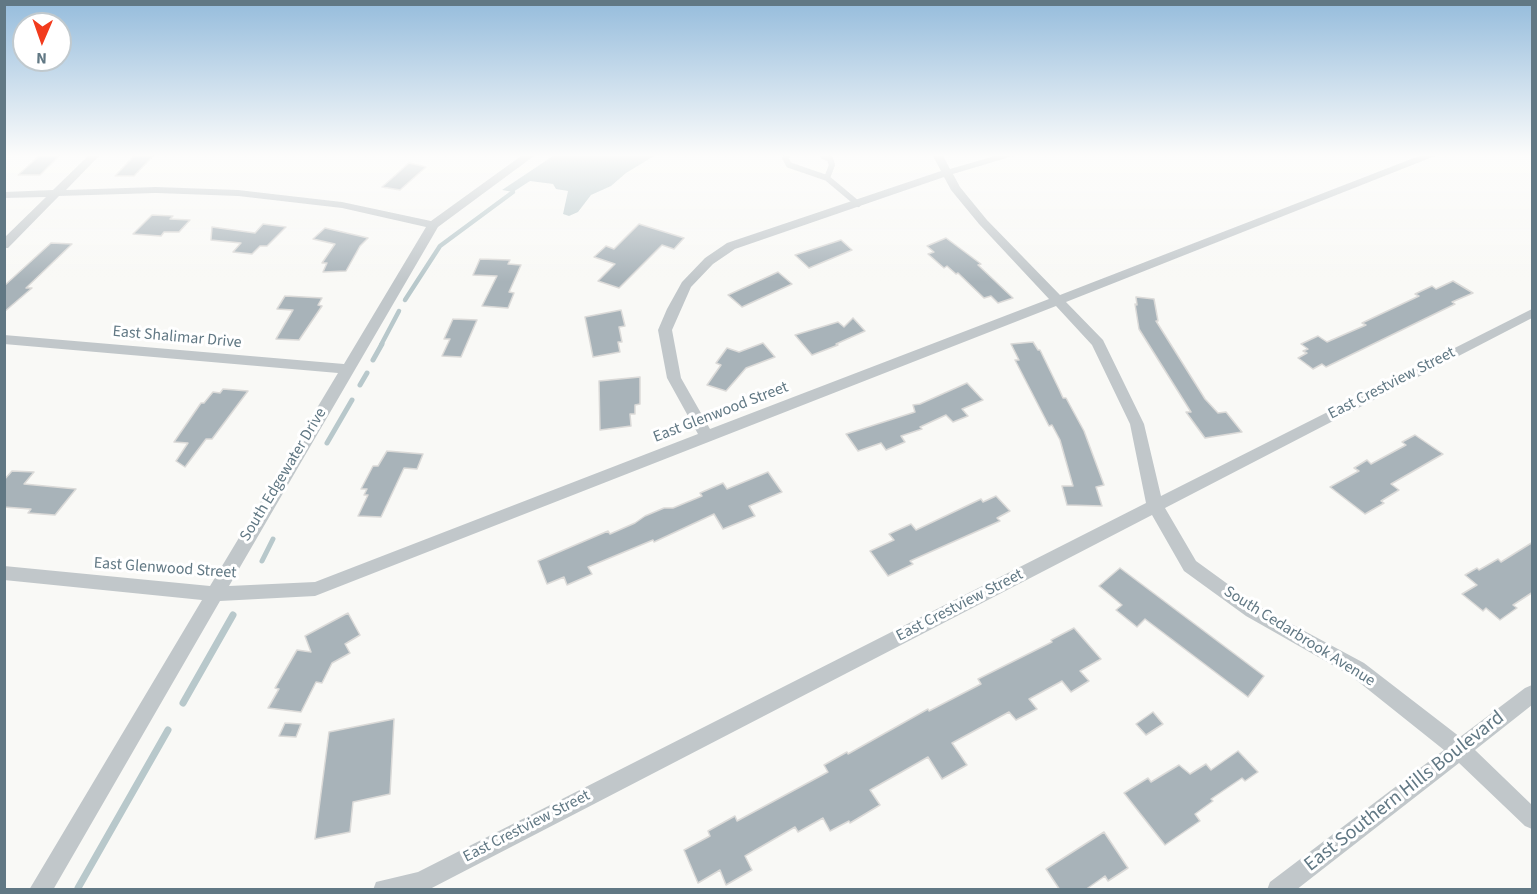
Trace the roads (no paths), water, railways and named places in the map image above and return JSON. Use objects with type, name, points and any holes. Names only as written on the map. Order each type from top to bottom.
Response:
[{"type":"street","points":[[4,245],[52,198]]},
{"type":"street","points":[[279,198],[342,205],[433,225]]},
{"type":"street","name":"South Edgewater Drive","points":[[40,890],[433,225],[468,198]]},
{"type":"street","points":[[707,437],[674,378],[667,351],[665,330],[672,309],[693,277],[709,261],[731,246],[876,198]]},
{"type":"street","name":"South Cedarbrook Avenue","points":[[964,198],[982,222],[1098,343],[1137,424],[1155,506],[1190,566],[1252,611],[1357,669],[1459,749],[1533,819]]},
{"type":"street","name":"East Glenwood Street","points":[[4,573],[214,594],[315,589],[1323,198]]},
{"type":"street","name":"East Crestview Street","points":[[384,890],[420,882],[1533,313]]},
{"type":"street","name":"East Shalimar Drive","points":[[4,339],[347,369]]},
{"type":"street","name":"East Southern Hills Boulevard","points":[[1278,890],[1533,694]]},
{"type":"lane","points":[[850,198],[858,204]]},
{"type":"waterway","points":[[405,300],[440,246],[505,198]]},
{"type":"waterway","points":[[381,345],[399,311]]},
{"type":"waterway","points":[[373,360],[382,344]]},
{"type":"waterway","points":[[360,385],[367,373]]},
{"type":"waterway","points":[[327,443],[352,400]]},
{"type":"waterway","points":[[262,561],[273,539]]},
{"type":"waterway","points":[[183,703],[233,615]]},
{"type":"waterway","points":[[78,888],[168,730]]}]
